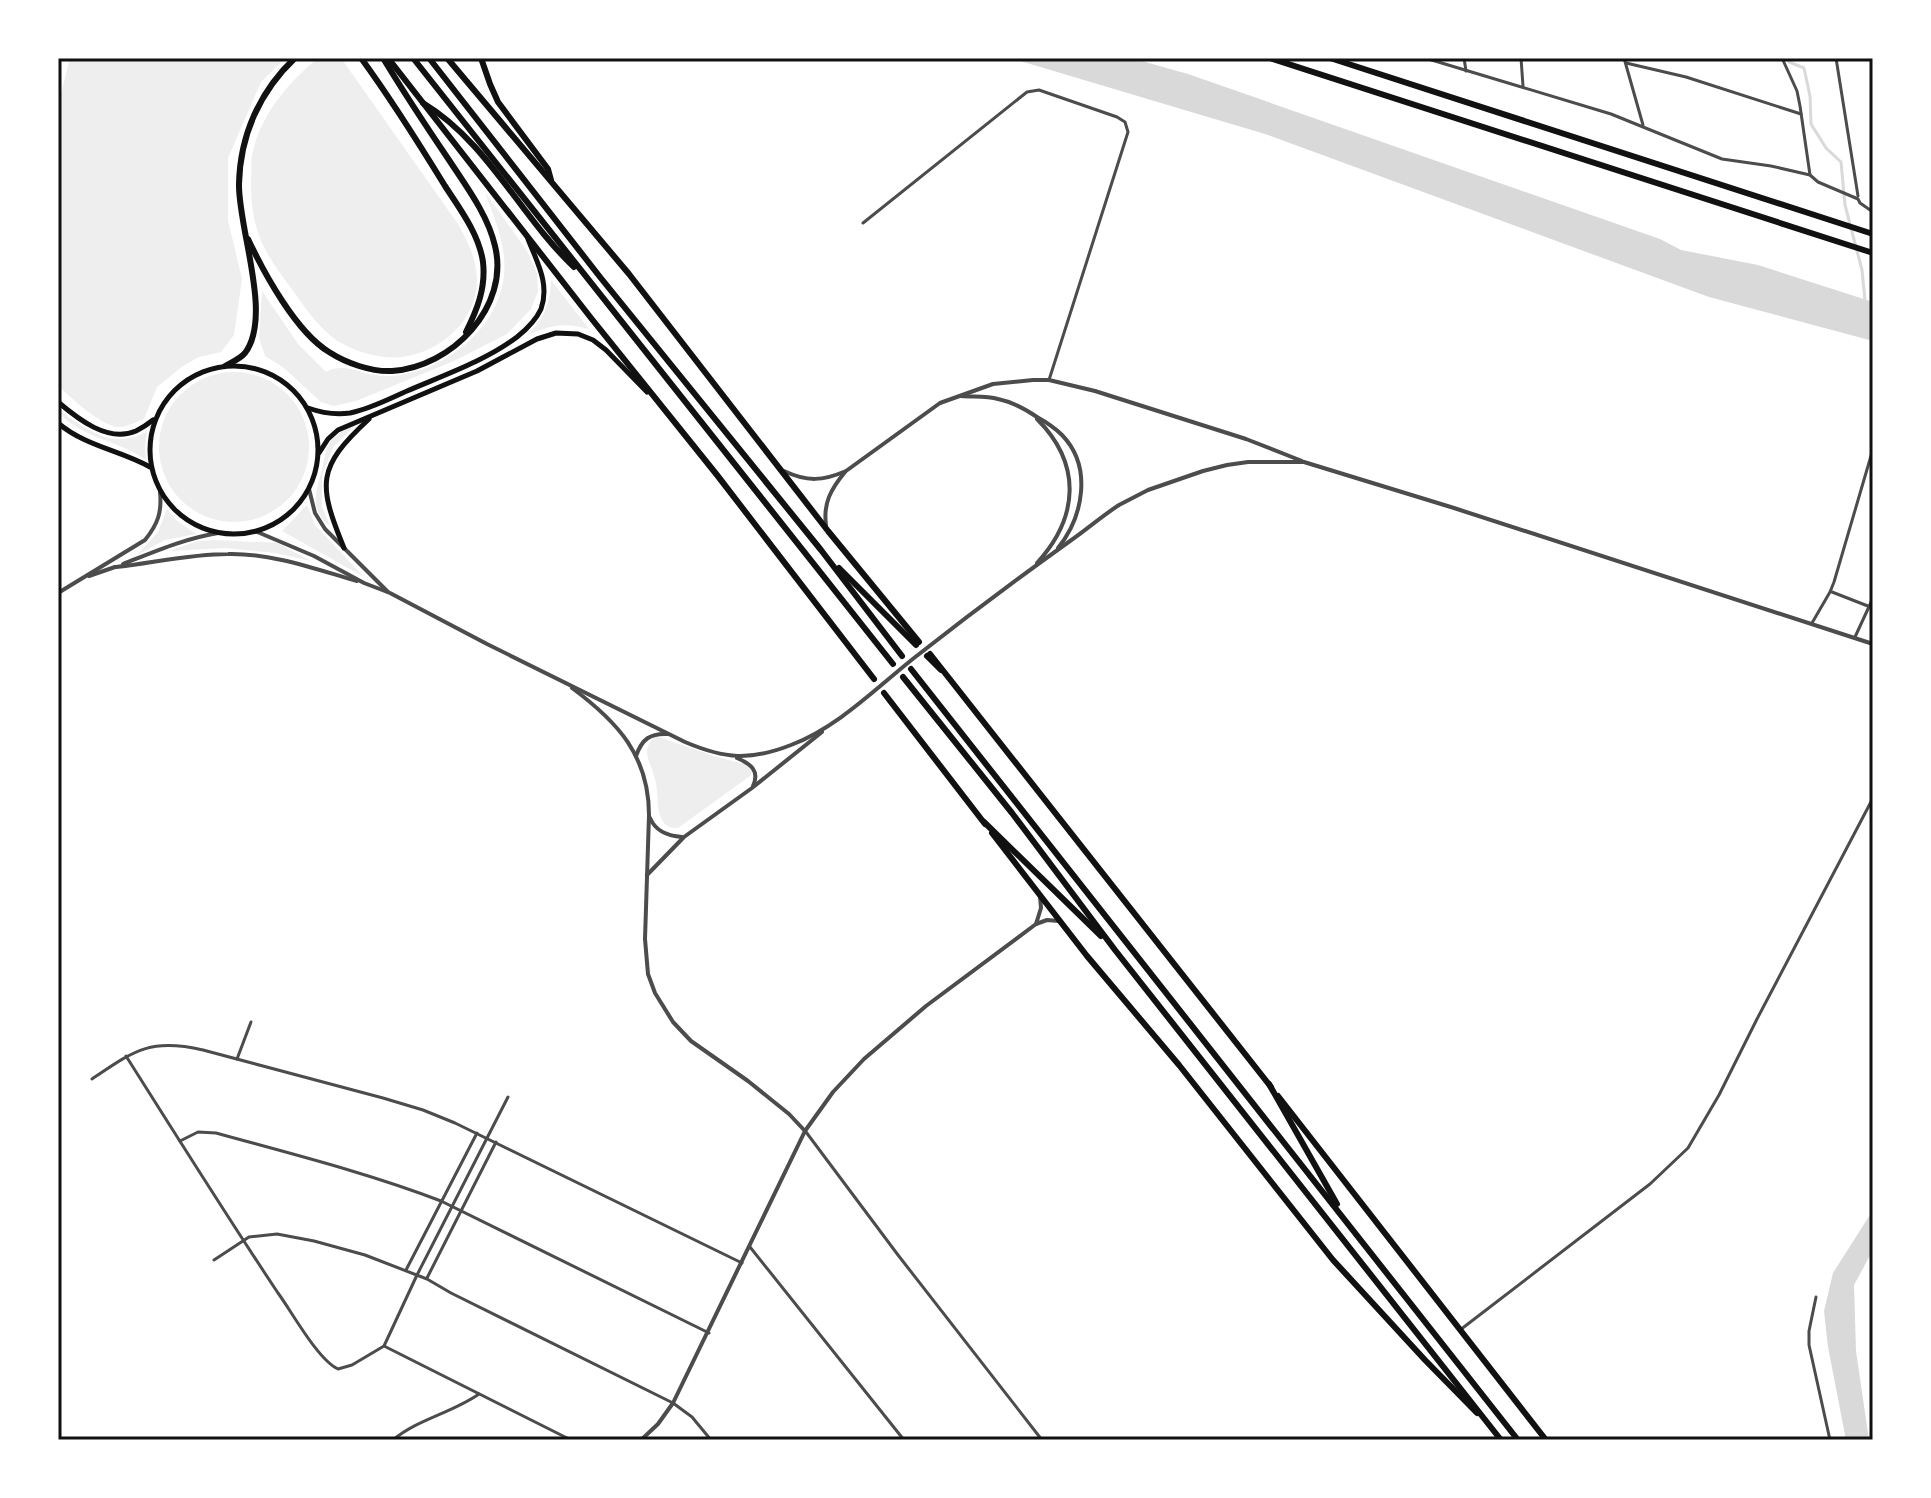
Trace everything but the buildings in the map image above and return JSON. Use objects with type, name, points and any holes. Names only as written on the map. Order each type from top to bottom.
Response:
[{"type":"highway","points":[[225,366],[244,354],[254,332],[255,301],[239,189],[241,159],[254,114],[266,91],[295,58]]},
{"type":"highway","points":[[361,58],[438,174],[477,241],[483,262],[481,295],[461,341]]},
{"type":"highway","points":[[248,239],[275,288],[308,335],[340,358],[372,369],[400,370],[433,360],[461,341],[482,315],[494,291],[497,261],[490,230],[385,58]]},
{"type":"highway","points":[[385,58],[753,521],[874,679]]},
{"type":"highway","points":[[413,58],[893,664]]},
{"type":"highway","points":[[429,58],[902,656]]},
{"type":"highway","points":[[447,58],[629,274],[918,643],[821,550]]},
{"type":"highway","points":[[481,58],[498,102],[548,169],[551,180]]},
{"type":"highway","points":[[1270,58],[1871,252]]},
{"type":"highway","points":[[1330,58],[1871,233]]},
{"type":"highway","points":[[423,103],[452,125],[481,154],[568,261],[590,282]]},
{"type":"highway","points":[[928,655],[1269,1084],[1546,1440]]},
{"type":"highway","points":[[911,669],[1518,1440]]},
{"type":"highway","points":[[903,677],[1501,1440]]},
{"type":"highway","points":[[884,693],[1059,921],[1179,1065],[1333,1260],[1488,1424]]},
{"type":"highway","points":[[984,822],[1115,950]]},
{"type":"highway","points":[[1269,1084],[1346,1221]]},
{"type":"main road","points":[[307,408],[325,414],[359,411],[473,362],[518,336],[536,318],[545,291],[543,275],[526,235]]},
{"type":"main road","points":[[318,453],[338,430],[477,371],[537,339],[562,333],[582,336],[600,345],[662,407]]},
{"type":"main road","points":[[225,366],[249,367],[286,383],[307,408],[317,438],[316,472],[309,489],[281,520],[243,534],[218,533],[191,523],[160,492],[151,467],[149,443],[154,420],[161,406],[195,374],[225,366]]},
{"type":"main road","points":[[58,402],[80,420],[109,433],[133,433],[154,420]]},
{"type":"main road","points":[[344,548],[327,502],[327,480],[335,456],[374,415]]},
{"type":"main road","points":[[58,423],[78,437],[151,467]]},
{"type":"street","points":[[1425,58],[1643,125],[1722,159],[1810,175],[1818,182],[1858,199]]},
{"type":"street","points":[[1464,58],[1466,71]]},
{"type":"street","points":[[1521,58],[1524,87]]},
{"type":"street","points":[[1782,58],[1797,91],[1810,175]]},
{"type":"street","points":[[1836,58],[1858,199],[1873,212]]},
{"type":"street","points":[[1625,61],[1643,125]]},
{"type":"street","points":[[1625,61],[1801,114]]},
{"type":"street","points":[[863,223],[1027,92],[1039,90],[1125,122],[1128,132],[1049,380]]},
{"type":"street","points":[[780,469],[811,480],[829,478],[846,471],[926,412],[955,396],[1002,382],[1049,380],[1095,391],[1246,439],[1304,462],[1873,644]]},
{"type":"street","points":[[955,396],[999,399],[1020,406],[1065,438],[1076,457],[1081,475],[1080,500],[1074,521],[1053,554]]},
{"type":"street","points":[[1030,571],[1052,544],[1063,524],[1070,485],[1059,448],[1031,413]]},
{"type":"street","points":[[1812,623],[1830,592],[1873,449]]},
{"type":"street","points":[[647,875],[684,837],[752,788],[942,637],[1119,505],[1148,490],[1227,465],[1304,462]]},
{"type":"street","points":[[828,531],[826,501],[846,471]]},
{"type":"street","points":[[309,489],[315,513],[325,529],[390,593]]},
{"type":"street","points":[[58,593],[145,540],[160,517],[160,492]]},
{"type":"street","points":[[255,531],[314,556],[364,583]]},
{"type":"street","points":[[80,580],[179,541],[218,533]]},
{"type":"street","points":[[116,567],[230,553],[298,563],[364,583],[390,593],[670,735],[703,750],[747,762],[753,767],[756,778],[752,788]]},
{"type":"street","points":[[1830,592],[1871,608]]},
{"type":"street","points":[[1855,637],[1873,598]]},
{"type":"street","points":[[564,682],[599,708],[625,738],[645,779],[649,797],[645,939],[648,974],[662,1006],[691,1041],[758,1089],[805,1131],[1042,1440]]},
{"type":"street","points":[[732,757],[792,745],[827,728]]},
{"type":"street","points":[[636,756],[645,739],[656,734],[670,735]]},
{"type":"street","points":[[1459,1330],[1650,1184],[1688,1148],[1719,1095],[1873,798]]},
{"type":"street","points":[[649,815],[658,829],[684,837]]},
{"type":"street","points":[[1036,924],[1041,908],[1040,896]]},
{"type":"street","points":[[641,1440],[673,1403],[805,1131],[845,1078],[926,1006],[1036,924],[1047,920],[1059,921]]},
{"type":"street","points":[[236,1059],[251,1022]]},
{"type":"street","points":[[92,1079],[126,1056],[143,1048],[163,1045],[188,1047],[396,1102],[488,1138],[742,1263]]},
{"type":"street","points":[[126,1056],[305,1333],[331,1365],[338,1369],[384,1346],[508,1097]]},
{"type":"street","points":[[179,1141],[198,1132],[216,1133],[388,1181],[441,1201],[709,1333]]},
{"type":"street","points":[[406,1270],[477,1133]]},
{"type":"street","points":[[427,1279],[496,1142]]},
{"type":"street","points":[[214,1260],[258,1235],[277,1234],[353,1252],[406,1270],[673,1403],[692,1417],[711,1440]]},
{"type":"street","points":[[750,1247],[904,1440]]},
{"type":"street","points":[[1816,1297],[1809,1345],[1830,1440]]},
{"type":"street","points":[[1873,1331],[1873,1366]]},
{"type":"street","points":[[384,1346],[571,1440]]},
{"type":"street","points":[[393,1440],[412,1427],[449,1412],[479,1394]]},
{"type":"shaded area","points":[[70,58],[285,58],[261,82],[228,158],[228,220],[242,279],[234,335],[221,352],[199,357],[157,387],[144,419],[121,427],[95,416],[58,385],[58,105]]},
{"type":"shaded area","points":[[318,58],[341,58],[458,224],[474,258],[477,281],[470,309],[453,332],[430,349],[402,357],[375,355],[349,347],[332,337],[311,316],[260,238],[251,187],[252,158],[257,137],[278,99]]},
{"type":"shaded area","points":[[1010,58],[1131,58],[1188,74],[1660,239],[1681,250],[1758,265],[1873,302],[1873,341],[1709,297],[1265,134]]},
{"type":"shaded area","points":[[485,192],[527,251],[537,273],[538,291],[531,309],[507,334],[454,361],[356,401],[334,406],[321,402],[284,368],[265,356],[259,338],[262,291],[298,344],[326,372],[341,368],[378,376],[405,374],[425,369],[460,348],[488,319],[503,282],[503,247]]},
{"type":"shaded area","points":[[551,280],[589,329],[558,326],[529,334],[546,309]]},
{"type":"shaded area","points":[[234,372],[263,377],[287,394],[304,418],[309,447],[304,476],[287,500],[263,517],[234,522],[205,517],[181,500],[164,476],[159,447],[164,418],[181,394],[205,377]]},
{"type":"shaded area","points":[[58,409],[89,430],[109,438],[128,438],[147,432],[146,460],[78,428]]},
{"type":"shaded area","points":[[357,424],[334,446],[322,475],[322,507],[330,526],[319,514],[316,501],[325,453],[333,439]]},
{"type":"shaded area","points":[[307,505],[315,525],[364,577],[282,531]]},
{"type":"shaded area","points":[[167,509],[176,520],[196,534],[165,540],[137,555],[158,532]]},
{"type":"shaded area","points":[[198,541],[277,543],[311,561],[275,553],[225,548],[169,551]]},
{"type":"shaded area","points":[[656,736],[748,765],[752,772],[678,828],[670,827],[660,814],[647,753],[649,743]]},
{"type":"shaded area","points":[[1873,1210],[1873,1250],[1854,1285],[1856,1351],[1869,1440],[1846,1440],[1824,1311],[1833,1273]]},
{"type":"waterway","points":[[1788,58],[1789,62],[1804,68],[1810,96],[1811,124],[1826,148],[1841,162],[1845,205],[1862,270],[1865,301]]}]
